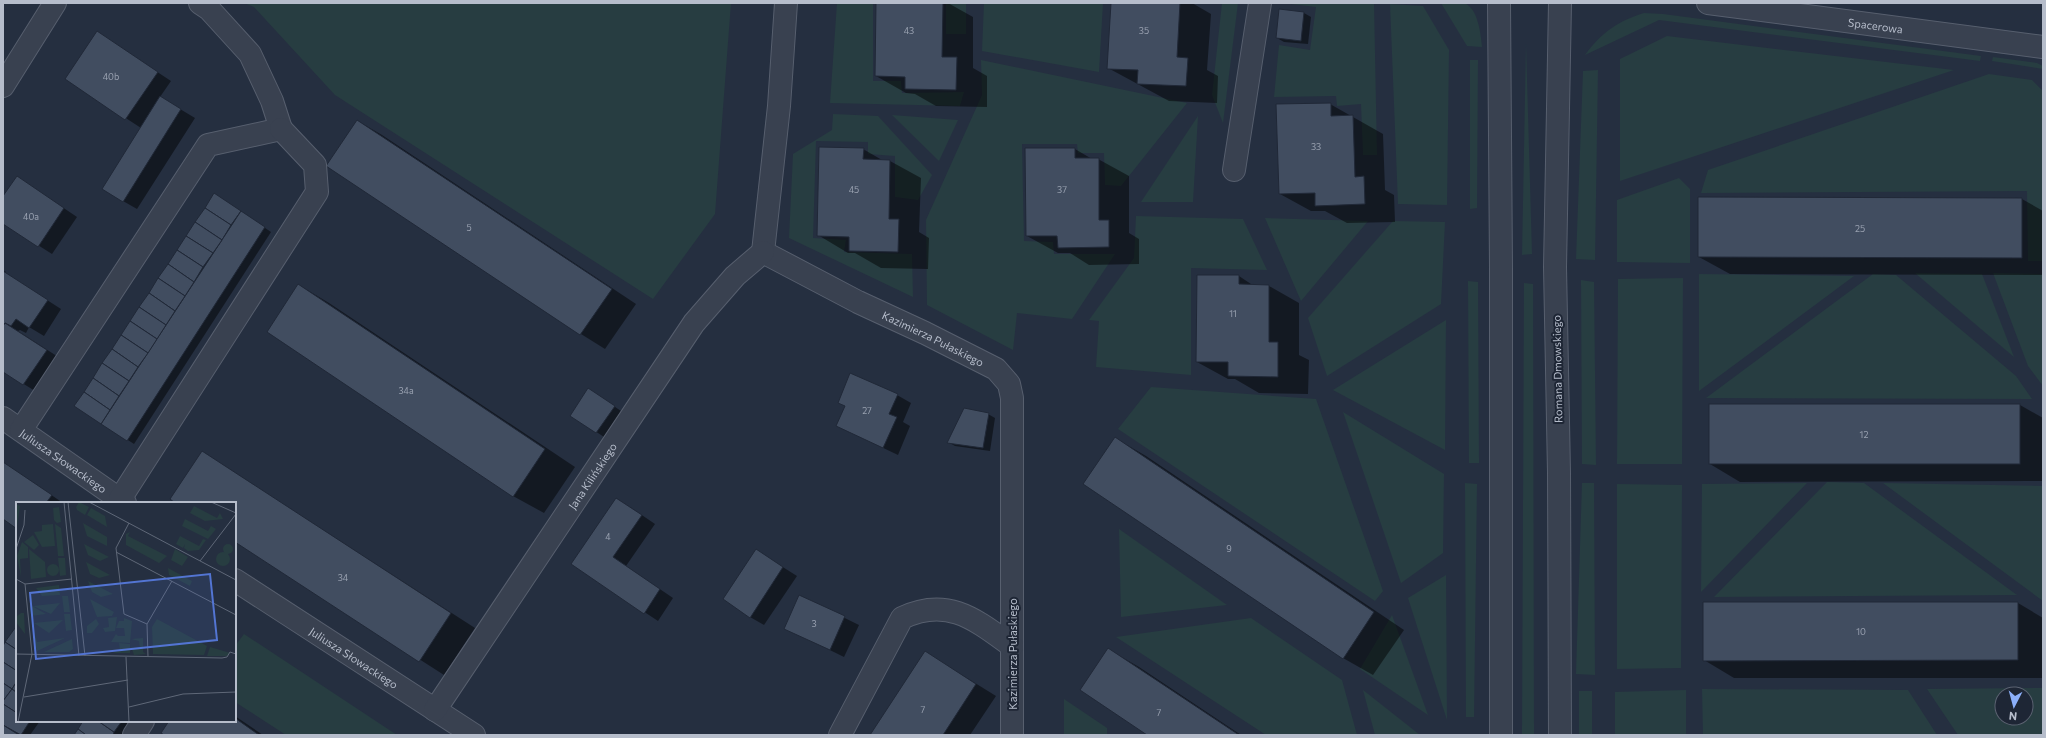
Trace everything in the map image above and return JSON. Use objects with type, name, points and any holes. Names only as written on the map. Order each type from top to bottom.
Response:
[{"type":"street","points":[[3,86],[55,3]]},
{"type":"street","points":[[123,501],[317,192],[315,164],[282,129],[272,101],[250,54],[209,9],[200,3]]},
{"type":"street","points":[[763,252],[779,106],[786,3]]},
{"type":"street","points":[[1234,170],[1260,3]]},
{"type":"street","points":[[1499,3],[1501,268],[1501,735]]},
{"type":"street","name":"Romana Dmowskiego","points":[[1560,3],[1555,266],[1559,473],[1560,735]]},
{"type":"street","name":"Spacerowa","points":[[1708,3],[2043,47]]},
{"type":"street","points":[[21,430],[208,146],[282,129]]},
{"type":"street","name":"Kazimierza Pułaskiego","points":[[763,252],[858,302],[996,368],[1009,384],[1012,398],[1012,735]]},
{"type":"street","name":"Jana Kilińskiego","points":[[435,710],[694,323],[735,276],[763,252]]},
{"type":"street","name":"Juliusza Słowackiego","points":[[3,418],[123,501]]},
{"type":"street","name":"Juliusza Słowackiego","points":[[236,581],[474,735]]},
{"type":"street","points":[[840,735],[902,618],[918,611],[938,610],[959,612],[975,619],[1012,646]]},
{"type":"street","points":[[134,735],[142,722]]},
{"type":"green space","points":[[244,3],[731,3],[715,214],[653,299],[335,95],[254,7]]},
{"type":"green space","points":[[837,3],[873,3],[873,81],[901,81],[902,93],[964,92],[960,106],[830,103]]},
{"type":"green space","points":[[946,3],[966,3],[966,34],[946,34]]},
{"type":"green space","points":[[984,3],[1103,3],[1099,72],[982,51]]},
{"type":"green space","points":[[1222,3],[1238,3],[1223,123],[1212,95]]},
{"type":"green space","points":[[1283,3],[1374,3],[1377,155],[1363,155],[1361,104],[1337,106],[1336,96],[1274,97],[1279,45],[1310,50],[1316,7]]},
{"type":"green space","points":[[1441,3],[1463,3],[1472,9],[1478,22],[1482,47],[1467,46]]},
{"type":"green space","points":[[1390,4],[1423,6],[1449,50],[1447,205],[1398,204]]},
{"type":"green space","points":[[1644,13],[1663,14],[1981,56],[1980,61],[1659,20],[1585,55],[1597,40],[1618,24]]},
{"type":"green space","points":[[1667,36],[1954,70],[1620,181],[1620,59]]},
{"type":"green space","points":[[1526,43],[1532,254],[1522,255]]},
{"type":"green space","points":[[1993,57],[2037,63],[2043,66],[2043,69],[1992,61]]},
{"type":"green space","points":[[981,60],[1187,103],[1121,186],[1105,185],[1104,153],[1078,153],[1077,144],[1022,144],[1024,241],[1053,242],[1054,254],[1115,254],[1072,319],[1017,313],[1013,350],[927,305],[926,220],[982,95]]},
{"type":"green space","points":[[1470,60],[1478,60],[1477,208],[1470,209]]},
{"type":"green space","points":[[1598,70],[1595,260],[1576,259],[1583,71]]},
{"type":"green space","points":[[1989,74],[2032,80],[2043,91],[2043,261],[2028,261],[2027,191],[1701,193],[1708,170]]},
{"type":"green space","points":[[833,114],[878,116],[932,175],[918,200],[895,197],[895,156],[868,154],[868,142],[816,141],[813,238],[846,240],[844,252],[912,254],[913,297],[789,238],[793,154],[832,130]]},
{"type":"green space","points":[[892,115],[958,120],[939,161]]},
{"type":"green space","points":[[1198,116],[1193,202],[1141,202]]},
{"type":"green space","points":[[1679,178],[1690,189],[1690,263],[1617,262],[1617,200]]},
{"type":"green space","points":[[1136,216],[1243,219],[1267,270],[1191,268],[1191,375],[1096,367],[1099,321],[1089,320],[1134,258]]},
{"type":"green space","points":[[1265,218],[1368,221],[1301,301]]},
{"type":"green space","points":[[1393,221],[1445,222],[1441,304],[1327,376],[1308,318]]},
{"type":"green space","points":[[1915,273],[1982,274],[2014,357]]},
{"type":"green space","points":[[1993,273],[2043,274],[2043,386],[2028,366]]},
{"type":"green space","points":[[1699,274],[1854,276],[1699,391]]},
{"type":"green space","points":[[1873,274],[1896,275],[2016,376],[2032,399],[1706,398]]},
{"type":"green space","points":[[1683,278],[1682,464],[1617,464],[1618,279]]},
{"type":"green space","points":[[1581,280],[1594,282],[1596,465],[1582,464]]},
{"type":"green space","points":[[1468,281],[1478,282],[1479,463],[1469,463]]},
{"type":"green space","points":[[1524,283],[1533,284],[1534,735],[1522,735]]},
{"type":"green space","points":[[1446,320],[1445,450],[1333,390]]},
{"type":"green space","points":[[1151,387],[1316,399],[1383,591],[1375,601],[1118,429]]},
{"type":"green space","points":[[1343,412],[1444,474],[1443,553],[1401,583]]},
{"type":"green space","points":[[1827,482],[1864,483],[2017,595],[1714,597]]},
{"type":"green space","points":[[1465,483],[1477,484],[1474,717],[1466,717]]},
{"type":"green space","points":[[1582,483],[1594,483],[1595,675],[1576,674]]},
{"type":"green space","points":[[1807,483],[1701,592],[1702,484]]},
{"type":"green space","points":[[1883,483],[2043,486],[2043,601]]},
{"type":"green space","points":[[1617,484],[1682,485],[1681,668],[1617,669]]},
{"type":"green space","points":[[1119,529],[1227,605],[1121,617]]},
{"type":"green space","points":[[1446,575],[1447,720],[1408,598]]},
{"type":"green space","points":[[1392,615],[1428,715],[1360,669]]},
{"type":"green space","points":[[1251,618],[1342,680],[1357,735],[1266,735],[1116,637]]},
{"type":"green space","points":[[244,634],[397,735],[286,735],[236,703],[236,645]]},
{"type":"green space","points":[[1994,688],[1994,726],[2034,726],[2034,688],[2043,688],[2043,735],[1958,735],[1927,689]]},
{"type":"green space","points":[[1702,689],[1908,690],[1937,735],[1703,735]]},
{"type":"green space","points":[[1363,690],[1420,735],[1375,735]]},
{"type":"green space","points":[[1686,690],[1686,735],[1615,735],[1615,692]]},
{"type":"green space","points":[[1579,691],[1592,691],[1592,735],[1579,735]]},
{"type":"green space","points":[[1064,699],[1107,728],[1107,735],[1064,735]]},
{"type":"building","points":[[876,3],[943,3],[942,57],[957,57],[956,90],[905,89],[905,77],[875,76]]},
{"type":"building","points":[[1111,3],[1180,3],[1177,57],[1188,58],[1186,86],[1137,84],[1138,70],[1107,69]]},
{"type":"building","points":[[1279,9],[1304,12],[1301,41],[1276,38]]},
{"type":"building","points":[[97,31],[158,72],[125,120],[65,79]]},
{"type":"building","points":[[160,96],[181,109],[123,202],[102,189]]},
{"type":"building","points":[[1331,103],[1331,116],[1353,115],[1355,177],[1364,176],[1365,204],[1315,206],[1315,193],[1279,194],[1276,104]]},
{"type":"building","points":[[357,120],[612,289],[580,335],[326,166]]},
{"type":"building","points":[[819,147],[864,148],[863,159],[890,160],[889,219],[899,219],[898,252],[849,251],[849,237],[817,236]]},
{"type":"building","points":[[1025,148],[1075,148],[1075,158],[1099,158],[1099,220],[1109,220],[1109,247],[1058,248],[1057,236],[1026,236]]},
{"type":"building","points":[[17,176],[64,208],[38,247],[3,224],[3,196]]},
{"type":"building","points":[[214,193],[241,211],[231,225],[205,208]]},
{"type":"building","points":[[1698,197],[2022,198],[2022,258],[1698,257]]},
{"type":"building","points":[[205,208],[231,225],[222,240],[195,222]]},
{"type":"building","points":[[241,211],[265,227],[127,441],[101,424]]},
{"type":"building","points":[[195,222],[222,240],[213,253],[186,236]]},
{"type":"building","points":[[186,236],[213,253],[203,267],[177,250]]},
{"type":"building","points":[[177,250],[203,267],[194,282],[168,264]]},
{"type":"building","points":[[168,264],[194,282],[185,296],[158,278]]},
{"type":"building","points":[[3,271],[48,300],[29,328],[16,319],[11,326],[5,323],[3,326]]},
{"type":"building","points":[[1197,275],[1239,275],[1239,284],[1269,285],[1269,342],[1278,342],[1278,377],[1228,376],[1228,362],[1196,362]]},
{"type":"building","points":[[158,278],[185,296],[175,311],[149,293]]},
{"type":"building","points":[[298,284],[545,449],[513,497],[267,332]]},
{"type":"building","points":[[149,293],[175,311],[166,325],[139,307]]},
{"type":"building","points":[[139,307],[166,325],[157,339],[130,321]]},
{"type":"building","points":[[130,321],[157,339],[148,353],[121,335]]},
{"type":"building","points":[[5,323],[47,350],[23,385],[3,372],[3,326]]},
{"type":"building","points":[[121,335],[148,353],[138,367],[112,349]]},
{"type":"building","points":[[112,349],[138,367],[129,381],[102,363]]},
{"type":"building","points":[[102,363],[129,381],[119,396],[93,378]]},
{"type":"building","points":[[850,373],[898,394],[889,414],[897,417],[883,448],[836,426],[845,406],[838,403]]},
{"type":"building","points":[[93,378],[119,396],[110,410],[84,392]]},
{"type":"building","points":[[588,388],[615,406],[596,433],[570,416]]},
{"type":"building","points":[[84,392],[110,410],[101,424],[74,406]]},
{"type":"building","points":[[1709,404],[2020,404],[2020,464],[1709,464]]},
{"type":"building","points":[[964,408],[989,413],[983,448],[947,443]]},
{"type":"building","points":[[1115,437],[1374,612],[1343,659],[1083,484]]},
{"type":"building","points":[[202,451],[451,613],[419,662],[236,543],[236,502],[174,502],[170,499]]},
{"type":"building","points":[[3,462],[52,495],[47,502],[16,502],[16,528],[3,519]]},
{"type":"building","points":[[616,498],[642,515],[613,557],[660,589],[644,614],[571,564]]},
{"type":"building","points":[[756,549],[783,567],[750,618],[723,599]]},
{"type":"building","points":[[799,595],[845,616],[830,650],[784,629]]},
{"type":"building","points":[[1703,602],[2018,602],[2018,660],[1703,661]]},
{"type":"building","points":[[15,628],[16,649],[5,642]]},
{"type":"building","points":[[5,642],[16,649],[16,670],[3,662],[3,646]]},
{"type":"building","points":[[1108,648],[1239,735],[1147,735],[1080,690]]},
{"type":"building","points":[[925,651],[976,684],[943,735],[870,735]]},
{"type":"building","points":[[3,662],[16,670],[16,683],[12,689],[3,683]]},
{"type":"building","points":[[3,683],[12,689],[3,701]]},
{"type":"building","points":[[16,683],[16,692],[12,689]]},
{"type":"building","points":[[12,689],[16,692],[16,712],[3,704],[3,701]]},
{"type":"building","points":[[3,704],[16,712],[16,722],[29,722],[21,735],[3,725]]},
{"type":"building","points":[[236,719],[259,735],[164,735],[161,733],[168,722],[236,722]]},
{"type":"building","points":[[82,722],[99,722],[114,732],[113,735],[86,735],[78,729]]},
{"type":"building","points":[[99,722],[121,722],[114,732]]},
{"type":"building","points":[[3,725],[19,735],[3,735]]},
{"type":"building","points":[[78,729],[86,735],[74,735]]}]
